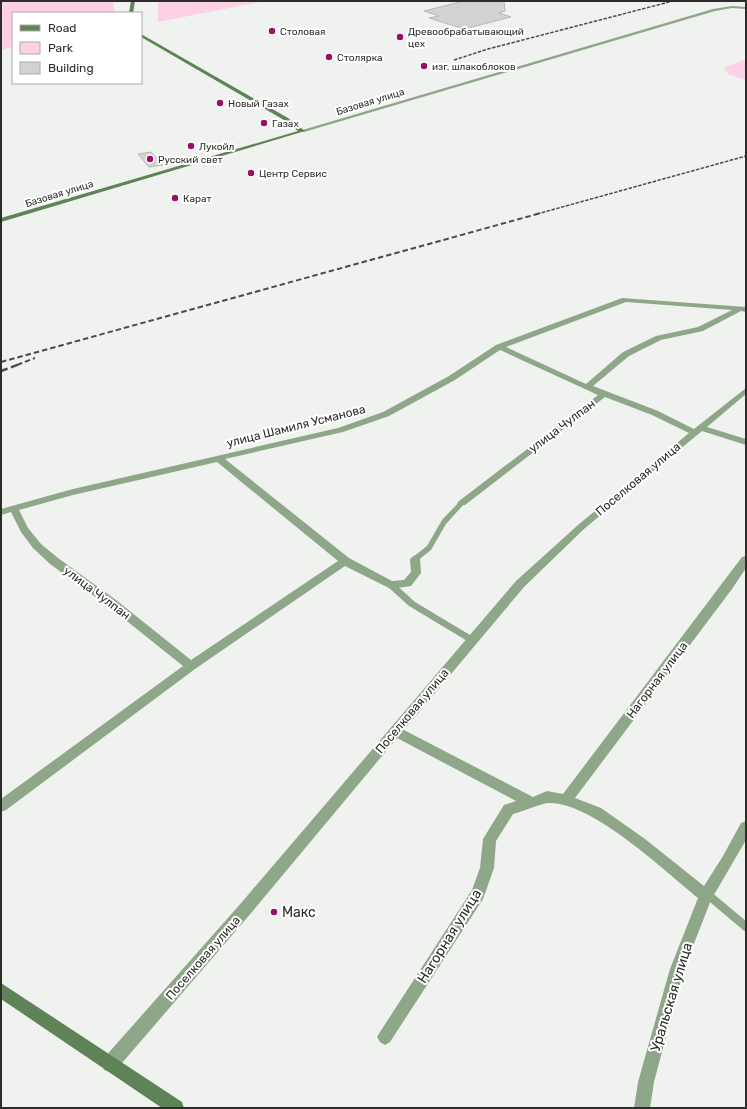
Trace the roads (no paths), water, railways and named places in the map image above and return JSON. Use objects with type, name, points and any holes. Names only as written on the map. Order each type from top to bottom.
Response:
[{"type":"main road","points":[[131,12],[133,1]]},
{"type":"main road","points":[[142,36],[286,119],[302,131]]},
{"type":"main road","name":"Базовая улица","points":[[1,220],[302,131]]},
{"type":"main road","points":[[1,990],[176,1108]]},
{"type":"street","name":"Базовая улица","points":[[302,131],[714,10],[732,6],[746,8]]},
{"type":"street","name":"улица Шамиля Усманова","points":[[1,512],[73,492],[340,430],[386,414],[452,378],[499,347],[625,300],[743,309]]},
{"type":"street","name":"улица Чулпан","points":[[604,394],[587,387],[626,354],[659,338],[700,329],[743,309]]},
{"type":"street","points":[[499,347],[587,387]]},
{"type":"street","name":"Поселковая улица","points":[[110,1064],[242,913],[520,584],[576,532],[697,429],[746,390]]},
{"type":"street","name":"улица Чулпан","points":[[462,503],[604,394]]},
{"type":"street","points":[[604,394],[697,429],[746,442]]},
{"type":"street","points":[[218,458],[345,561],[391,585],[412,604],[472,640]]},
{"type":"street","points":[[391,585],[407,583],[416,573],[415,559],[429,548],[444,522],[462,503]]},
{"type":"street","name":"улица Чулпан","points":[[14,509],[24,530],[36,546],[112,603],[191,666]]},
{"type":"street","name":"Нагорная улица","points":[[566,800],[724,592],[746,560]]},
{"type":"street","points":[[1,806],[191,666],[345,561]]},
{"type":"street","points":[[395,731],[532,803]]},
{"type":"street","name":"Нагорная улица","points":[[385,1037],[478,894],[487,868],[490,839],[509,809],[532,803],[547,796],[566,800],[596,812],[640,842],[707,895]]},
{"type":"street","name":"Уральская улица","points":[[642,1108],[646,1082],[677,969],[707,895],[728,861],[746,827]]},
{"type":"street","points":[[707,895],[746,927]]},
{"type":"railway","points":[[454,60],[488,49],[673,1]]},
{"type":"railway","points":[[537,214],[746,156]]},
{"type":"railway","points":[[1,362],[541,213]]},
{"type":"railway","points":[[17,365],[35,358]]},
{"type":"railway","points":[[1,371],[20,364]]},
{"type":"place","name":"Столовая","points":[[272,31]]},
{"type":"place","name":"Древообрабатывающий цех","points":[[400,37]]},
{"type":"place","name":"Столярка","points":[[329,57]]},
{"type":"place","name":"изг. шлакоблоков","points":[[424,66]]},
{"type":"place","name":"Новый Газах","points":[[220,103]]},
{"type":"place","name":"Газах","points":[[264,123]]},
{"type":"place","name":"Лукойл","points":[[191,146]]},
{"type":"place","name":"Русский свет","points":[[150,159]]},
{"type":"place","name":"Центр Сервис","points":[[251,173]]},
{"type":"place","name":"Карат","points":[[175,198]]},
{"type":"place","name":"Макс","points":[[274,912]]}]
